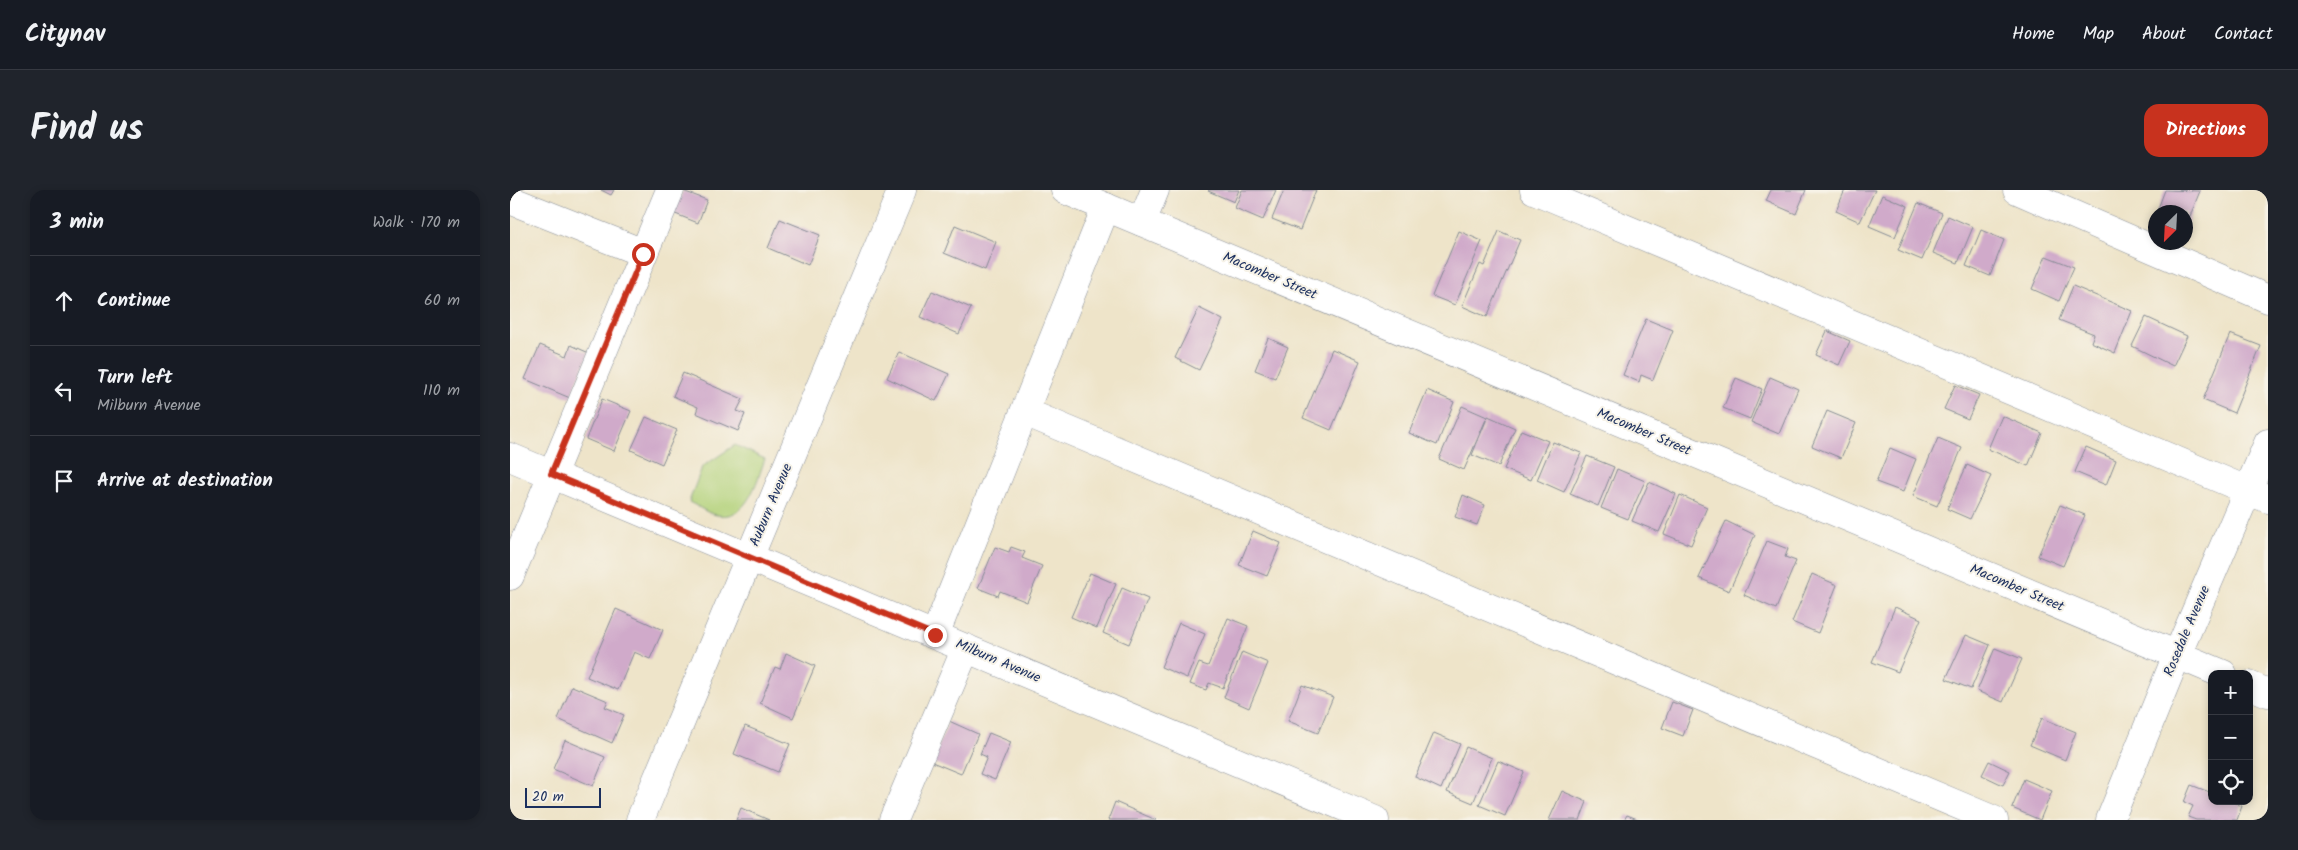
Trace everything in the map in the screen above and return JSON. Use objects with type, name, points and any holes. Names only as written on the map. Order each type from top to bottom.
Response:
[{"type":"street","points":[[510,576],[670,190]]},
{"type":"street","name":"Auburn Avenue","points":[[640,820],[902,190]]},
{"type":"street","name":"Macomber Street","points":[[1065,190],[2213,670]]},
{"type":"street","points":[[1142,222],[1155,190]]},
{"type":"street","points":[[1534,190],[2258,494]]},
{"type":"street","points":[[2031,193],[2268,299]]},
{"type":"street","points":[[510,200],[643,254]]},
{"type":"street","points":[[935,635],[1106,207]]},
{"type":"street","points":[[1024,412],[1994,820]]},
{"type":"street","name":"Rosedale Avenue","points":[[2110,820],[2177,655],[2258,494],[2268,443]]},
{"type":"street","name":"Milburn Avenue","points":[[510,457],[1376,820]]},
{"type":"street","points":[[893,820],[966,648]]},
{"type":"street","points":[[2253,687],[2268,693]]},
{"type":"green space","points":[[735,445],[765,459],[750,497],[744,505],[736,512],[728,515],[717,515],[689,502],[702,467]]},
{"type":"building","points":[[601,190],[614,190],[611,195]]},
{"type":"building","points":[[1209,190],[1239,190],[1234,202]]},
{"type":"building","points":[[1242,190],[1276,190],[1263,220],[1235,208]]},
{"type":"building","points":[[1284,190],[1316,190],[1300,230],[1272,219]]},
{"type":"building","points":[[1771,190],[1806,190],[1796,214],[1766,201]]},
{"type":"building","points":[[1845,190],[1875,190],[1860,222],[1836,211]]},
{"type":"building","points":[[2165,190],[2200,191],[2193,208],[2193,205],[2159,205]]},
{"type":"building","points":[[683,191],[707,200],[698,223],[673,213]]},
{"type":"building","points":[[1882,195],[1908,206],[1895,237],[1869,226]]},
{"type":"building","points":[[1918,203],[1942,213],[1922,260],[1898,250]]},
{"type":"building","points":[[1948,216],[1973,227],[1958,263],[1933,253]]},
{"type":"building","points":[[780,219],[820,235],[808,265],[768,248]]},
{"type":"building","points":[[955,225],[996,242],[985,270],[944,253]]},
{"type":"building","points":[[1981,230],[2004,240],[1990,276],[1966,266]]},
{"type":"building","points":[[1459,231],[1482,241],[1455,305],[1432,296]]},
{"type":"building","points":[[1499,231],[1520,240],[1487,317],[1462,306],[1480,264],[1484,266]]},
{"type":"building","points":[[2046,256],[2074,267],[2059,301],[2032,289]]},
{"type":"building","points":[[2073,286],[2132,311],[2115,353],[2091,342],[2094,334],[2059,320]]},
{"type":"building","points":[[932,291],[971,308],[959,334],[920,317]]},
{"type":"building","points":[[1199,308],[1223,320],[1199,370],[1175,358]]},
{"type":"building","points":[[2146,317],[2187,336],[2173,366],[2132,346]]},
{"type":"building","points":[[1646,319],[1673,330],[1653,380],[1641,375],[1639,382],[1623,375]]},
{"type":"building","points":[[1827,331],[1850,341],[1839,365],[1816,355]]},
{"type":"building","points":[[2230,334],[2261,346],[2234,413],[2203,400]]},
{"type":"building","points":[[1268,338],[1288,347],[1275,378],[1255,370]]},
{"type":"building","points":[[540,345],[567,356],[571,345],[589,353],[570,398],[525,379]]},
{"type":"building","points":[[1332,349],[1360,361],[1331,430],[1303,418]]},
{"type":"building","points":[[899,352],[949,374],[936,401],[887,378]]},
{"type":"building","points":[[683,373],[743,399],[737,411],[745,414],[738,431],[696,413],[698,407],[673,396]]},
{"type":"building","points":[[1770,377],[1798,389],[1779,434],[1751,422]]},
{"type":"building","points":[[1736,378],[1762,389],[1750,419],[1723,408]]},
{"type":"building","points":[[1955,385],[1979,395],[1968,419],[1944,409]]},
{"type":"building","points":[[1427,390],[1454,402],[1437,445],[1409,433]]},
{"type":"building","points":[[602,399],[631,411],[614,451],[586,439]]},
{"type":"building","points":[[1462,406],[1487,417],[1464,470],[1439,459]]},
{"type":"building","points":[[1827,411],[1856,423],[1841,458],[1812,446]]},
{"type":"building","points":[[1488,416],[1515,428],[1499,466],[1472,455]]},
{"type":"building","points":[[2002,416],[2042,433],[2028,466],[1988,449]]},
{"type":"building","points":[[646,417],[677,430],[662,464],[631,450]]},
{"type":"building","points":[[1521,430],[1548,441],[1531,480],[1504,469]]},
{"type":"building","points":[[1938,438],[1962,448],[1937,506],[1913,496]]},
{"type":"building","points":[[1553,442],[1581,453],[1564,492],[1537,480]]},
{"type":"building","points":[[2086,447],[2116,460],[2106,485],[2075,472]]},
{"type":"building","points":[[1890,448],[1916,459],[1903,492],[1876,482]]},
{"type":"building","points":[[1587,456],[1614,467],[1598,506],[1570,494]]},
{"type":"building","points":[[1967,465],[1991,476],[1970,519],[1947,509]]},
{"type":"building","points":[[1617,469],[1645,481],[1628,519],[1601,508]]},
{"type":"building","points":[[1649,482],[1676,494],[1659,532],[1632,521]]},
{"type":"building","points":[[1463,495],[1485,505],[1477,525],[1455,517]]},
{"type":"building","points":[[1680,495],[1707,507],[1691,545],[1664,534]]},
{"type":"building","points":[[2060,505],[2085,515],[2063,566],[2038,556]]},
{"type":"building","points":[[1726,521],[1755,535],[1729,591],[1699,578]]},
{"type":"building","points":[[1253,531],[1281,543],[1267,576],[1239,565]]},
{"type":"building","points":[[1767,541],[1788,549],[1785,557],[1796,561],[1776,609],[1744,595]]},
{"type":"building","points":[[995,547],[1009,552],[1011,547],[1025,552],[1022,558],[1042,566],[1027,602],[1000,591],[998,596],[978,588]]},
{"type":"building","points":[[1090,573],[1116,584],[1097,628],[1071,617]]},
{"type":"building","points":[[1812,574],[1837,585],[1818,633],[1792,622]]},
{"type":"building","points":[[1122,588],[1148,599],[1129,644],[1103,633]]},
{"type":"building","points":[[1895,607],[1921,619],[1898,672],[1872,662]]},
{"type":"building","points":[[616,609],[663,630],[650,659],[634,652],[618,690],[587,677]]},
{"type":"building","points":[[1228,618],[1248,626],[1223,688],[1209,683],[1206,690],[1190,684],[1199,663],[1208,666]]},
{"type":"building","points":[[1179,623],[1205,634],[1187,678],[1161,667]]},
{"type":"building","points":[[1966,635],[1990,645],[1971,689],[1946,679]]},
{"type":"building","points":[[1995,648],[2022,659],[2003,702],[1977,691]]},
{"type":"building","points":[[1242,652],[1268,663],[1249,708],[1224,697]]},
{"type":"building","points":[[786,653],[815,666],[793,718],[760,703],[775,667],[780,669]]},
{"type":"building","points":[[1302,685],[1333,697],[1318,733],[1288,721]]},
{"type":"building","points":[[572,686],[608,701],[605,707],[624,715],[612,743],[558,719]]},
{"type":"building","points":[[1672,702],[1693,710],[1683,736],[1662,728]]},
{"type":"building","points":[[2042,718],[2076,732],[2065,760],[2030,745]]},
{"type":"building","points":[[949,721],[978,734],[961,774],[932,762]]},
{"type":"building","points":[[745,726],[790,744],[778,772],[734,754]]},
{"type":"building","points":[[989,733],[1011,742],[995,780],[980,774],[987,757],[980,754]]},
{"type":"building","points":[[1434,733],[1460,744],[1441,789],[1415,777]]},
{"type":"building","points":[[565,740],[605,757],[593,786],[553,769]]},
{"type":"building","points":[[1466,747],[1492,758],[1473,803],[1447,792]]},
{"type":"building","points":[[1498,761],[1524,772],[1505,816],[1479,805]]},
{"type":"building","points":[[1989,761],[2010,771],[2003,785],[1982,775]]},
{"type":"building","points":[[2024,779],[2052,791],[2040,820],[2012,808]]},
{"type":"building","points":[[2191,785],[2208,791],[2208,805],[2242,806],[2237,820],[2196,820],[2188,817],[2193,806],[2184,802]]},
{"type":"building","points":[[1562,791],[1587,802],[1580,820],[1549,820]]},
{"type":"building","points":[[1115,802],[1156,820],[1108,820]]},
{"type":"building","points":[[741,808],[769,820],[736,820]]},
{"type":"building","points":[[1627,815],[1640,820],[1624,820]]},
{"type":"route","points":[[643,254],[551,474],[935,635]]}]
